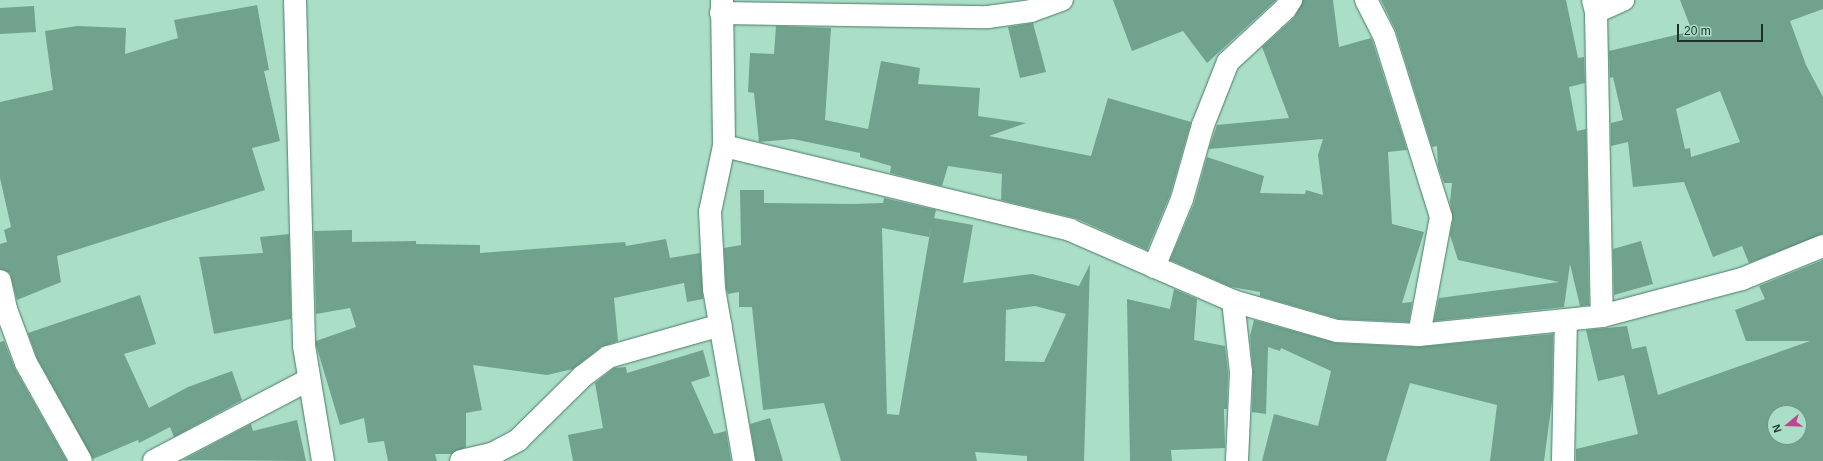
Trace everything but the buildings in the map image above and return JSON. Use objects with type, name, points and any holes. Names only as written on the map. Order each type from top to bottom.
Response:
[{"type":"street","points":[[295,0],[303,317],[308,380],[323,461]]},
{"type":"street","points":[[744,461],[714,289],[710,212],[724,146],[721,6],[988,17],[1031,11],[1062,0]]},
{"type":"street","points":[[1154,267],[1182,199],[1203,125],[1228,62],[1285,10],[1291,0]]},
{"type":"street","points":[[1366,0],[1384,35],[1441,218],[1419,335]]},
{"type":"street","points":[[1602,316],[1594,6],[1623,0]]},
{"type":"street","points":[[724,146],[1070,230],[1233,301],[1337,331],[1419,335],[1566,321],[1602,316],[1742,279],[1823,246]]},
{"type":"street","points":[[0,281],[6,309],[26,363],[81,461]]},
{"type":"street","points":[[1233,301],[1241,372],[1237,461]]},
{"type":"street","points":[[1563,461],[1566,321]]},
{"type":"street","points":[[462,461],[492,454],[518,440],[583,376],[608,357],[721,325]]},
{"type":"street","points":[[154,461],[308,380]]}]
